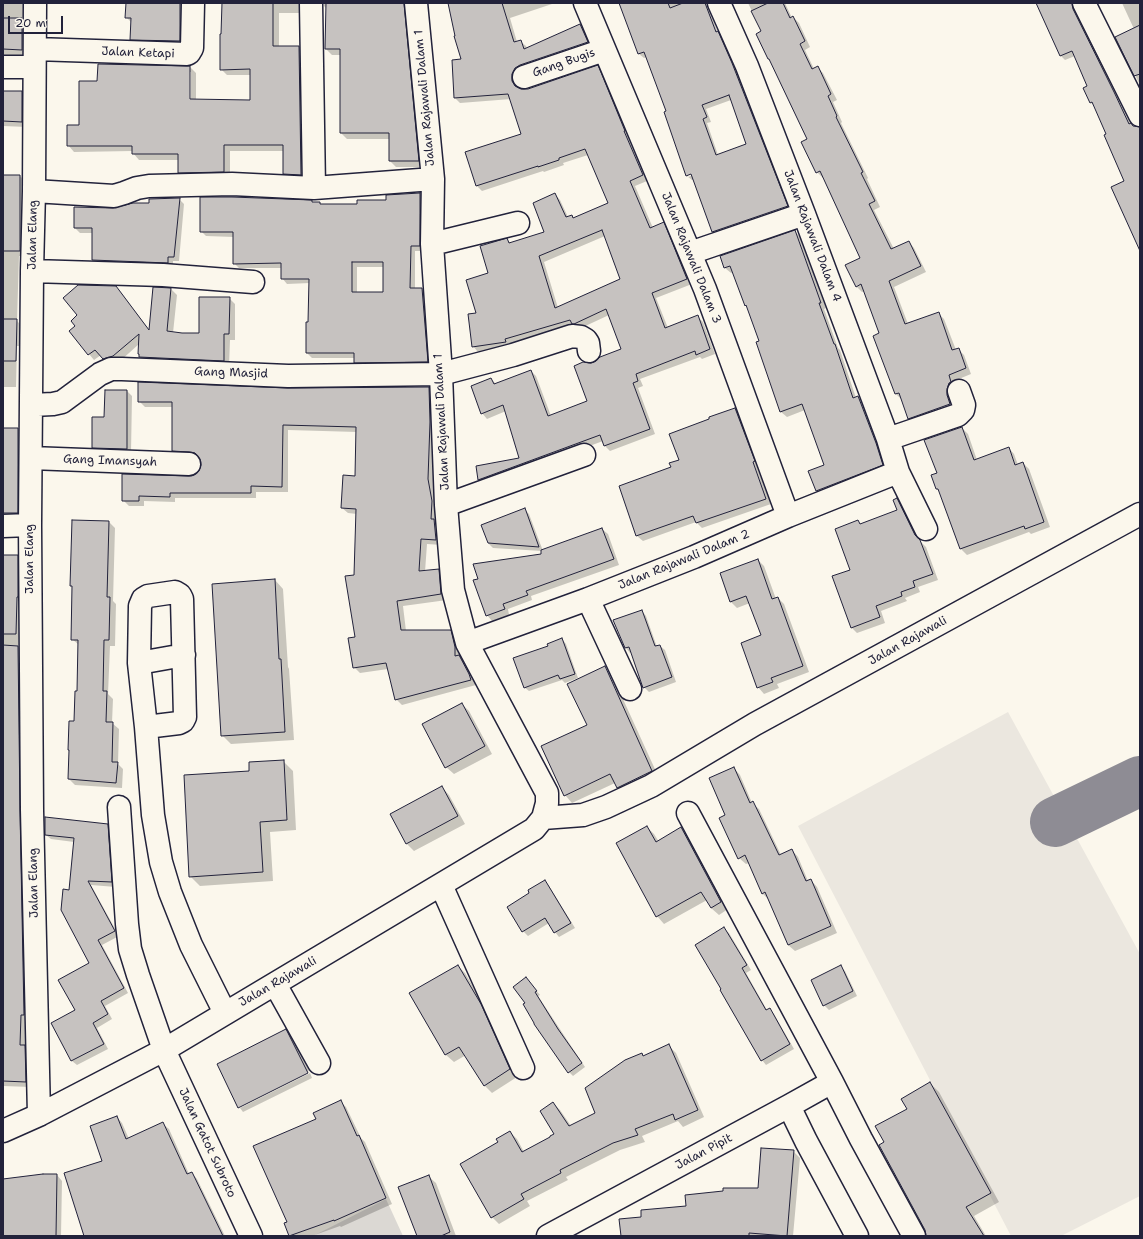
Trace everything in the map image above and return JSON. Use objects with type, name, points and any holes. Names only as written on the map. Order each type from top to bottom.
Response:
[{"type":"street","name":"Jalan Elang","points":[[35,3],[30,525],[32,810],[39,1115]]},
{"type":"street","name":"Jalan Ketapi","points":[[35,58],[187,54],[192,48],[193,3]]},
{"type":"street","points":[[311,3],[314,188]]},
{"type":"street","name":"Jalan Rajawali Dalam 1","points":[[416,3],[433,179],[432,244],[441,374],[446,505],[453,590],[467,643],[547,793],[548,803],[543,818]]},
{"type":"street","name":"Jalan Rajawali Dalam 3","points":[[585,3],[690,253],[788,516]]},
{"type":"street","name":"Jalan Rajawali Dalam 4","points":[[719,3],[747,66],[804,214],[888,439],[898,472],[926,529]]},
{"type":"street","points":[[1090,4],[1140,115]]},
{"type":"street","name":"Gang Bugis","points":[[524,77],[604,50]]},
{"type":"street","points":[[3,67],[35,58]]},
{"type":"street","points":[[34,191],[114,196],[137,188],[150,186],[232,184],[314,188],[433,179]]},
{"type":"street","points":[[690,253],[804,214]]},
{"type":"street","points":[[432,244],[518,223]]},
{"type":"street","points":[[32,271],[163,275],[254,282]]},
{"type":"street","name":"Gang Masjid","points":[[32,405],[62,402],[105,371],[122,368],[288,376],[441,374],[513,355],[572,336],[586,340],[589,351]]},
{"type":"street","points":[[888,439],[958,415],[963,410],[964,405],[959,391]]},
{"type":"street","points":[[446,505],[584,455]]},
{"type":"street","name":"Gang Imansyah","points":[[31,458],[189,464]]},
{"type":"street","name":"Jalan Rajawali Dalam 2","points":[[467,643],[588,599],[694,557],[788,516],[898,472]]},
{"type":"street","name":"Jalan Rajawali","points":[[3,1131],[39,1115],[164,1050],[534,829],[543,818],[583,815],[606,808],[651,786],[755,724],[1140,514]]},
{"type":"street","points":[[3,526],[30,525]]},
{"type":"street","points":[[146,727],[179,723],[185,718],[182,597],[174,592],[148,596],[143,599],[140,606],[139,663],[153,815],[161,862],[170,892],[190,945],[225,1013]]},
{"type":"street","points":[[588,599],[630,689]]},
{"type":"street","points":[[139,663],[184,655]]},
{"type":"street","name":"Jalan Gatot Subroto","points":[[119,806],[130,949],[164,1050],[251,1236]]},
{"type":"street","points":[[688,813],[914,1236]]},
{"type":"street","points":[[441,885],[524,1068]]},
{"type":"street","points":[[275,984],[320,1063]]},
{"type":"street","name":"Jalan Pipit","points":[[548,1236],[582,1229],[832,1082]]},
{"type":"street","points":[[789,1106],[855,1235]]},
{"type":"shaded area","points":[[1008,712],[1140,954],[1140,1196],[1061,1236],[1011,1236],[798,826]]},
{"type":"shaded area","points":[[386,1199],[403,1236],[313,1236]]},
{"type":"building","points":[[126,3],[180,3],[180,41],[130,40],[131,18],[125,18]]},
{"type":"building","points":[[222,3],[273,3],[273,46],[299,46],[301,175],[283,174],[283,145],[224,145],[224,172],[178,173],[178,154],[132,154],[132,146],[67,146],[67,125],[79,125],[79,81],[97,81],[98,64],[190,66],[190,99],[250,100],[250,69],[220,70]]},
{"type":"building","points":[[326,3],[404,3],[419,161],[389,161],[389,133],[340,133],[340,49],[325,49]]},
{"type":"building","points":[[448,3],[502,3],[514,42],[521,40],[524,49],[580,24],[588,42],[520,65],[515,68],[512,74],[512,81],[515,86],[521,89],[528,89],[598,65],[643,175],[630,181],[650,228],[664,222],[687,279],[652,293],[665,328],[698,315],[710,349],[696,355],[695,351],[636,374],[638,381],[633,383],[650,429],[604,446],[600,435],[478,480],[476,466],[519,458],[503,405],[481,414],[471,386],[491,378],[494,384],[531,370],[548,416],[587,401],[574,366],[583,362],[591,363],[600,357],[621,349],[606,309],[574,324],[572,324],[570,320],[505,339],[506,342],[472,347],[468,314],[476,313],[466,280],[488,273],[480,246],[507,238],[509,243],[544,232],[533,203],[555,193],[566,217],[572,215],[573,218],[608,203],[585,149],[559,158],[559,160],[476,186],[465,152],[521,134],[508,94],[454,98],[452,60],[461,59]],"holes":[[[602,230],[620,279],[555,308],[539,256]]]},
{"type":"building","points":[[619,3],[668,3],[670,8],[683,3],[705,3],[716,32],[718,31],[732,63],[788,206],[712,232],[691,174],[686,176],[664,112],[666,111],[644,52],[638,54]],"holes":[[[729,95],[746,144],[716,155],[703,119],[707,117],[702,105]]]},
{"type":"building","points":[[768,3],[783,3],[790,18],[793,16],[805,41],[800,44],[812,69],[818,66],[831,94],[828,96],[837,116],[836,117],[863,172],[861,173],[875,201],[869,204],[891,249],[909,241],[921,266],[889,281],[905,324],[939,312],[952,350],[959,348],[966,368],[949,375],[951,382],[949,383],[947,389],[947,395],[950,404],[908,419],[899,393],[895,394],[873,336],[879,333],[861,284],[856,287],[845,265],[860,258],[820,171],[816,173],[801,142],[807,139],[756,34],[761,31],[751,11]]},
{"type":"building","points":[[1036,3],[1072,3],[1073,9],[1129,124],[1131,123],[1133,126],[1140,127],[1140,251],[1111,187],[1124,181],[1104,135],[1106,134],[1092,102],[1090,103],[1083,88],[1087,86],[1072,51],[1060,56]]},
{"type":"building","points":[[3,18],[22,18],[22,50],[3,49]]},
{"type":"building","points":[[1140,25],[1140,74],[1134,76],[1115,37]]},
{"type":"building","points":[[3,91],[22,91],[22,122],[3,121]]},
{"type":"building","points":[[3,175],[20,175],[20,251],[3,251]]},
{"type":"building","points":[[420,193],[420,246],[411,246],[410,288],[422,288],[428,362],[354,363],[354,353],[306,353],[306,322],[308,322],[309,279],[281,279],[281,263],[233,264],[233,232],[200,232],[200,197],[312,200],[312,202],[320,202],[320,204],[357,204],[357,200],[386,200],[386,195]],"holes":[[[352,262],[383,262],[383,292],[352,292]]]},
{"type":"building","points":[[180,198],[174,257],[168,257],[168,263],[92,260],[92,228],[74,228],[74,207],[113,208],[133,203],[149,203],[149,199]]},
{"type":"building","points":[[795,230],[853,398],[858,396],[883,465],[816,491],[808,471],[824,465],[802,404],[780,412],[756,342],[759,341],[746,305],[745,306],[730,266],[724,268],[720,256]]},
{"type":"building","points":[[78,285],[116,286],[149,330],[153,287],[171,288],[167,331],[182,333],[199,333],[199,297],[230,297],[229,334],[224,334],[224,361],[139,357],[139,334],[113,356],[103,359],[95,350],[88,355],[69,331],[75,326],[71,321],[77,315],[63,298]]},
{"type":"building","points":[[3,319],[17,319],[16,361],[3,361]]},
{"type":"building","points":[[138,382],[288,388],[429,387],[430,422],[428,479],[432,501],[431,519],[434,519],[436,540],[421,539],[419,571],[439,569],[441,594],[397,601],[401,630],[451,630],[455,647],[455,656],[459,655],[471,680],[395,700],[386,663],[353,668],[348,638],[355,637],[345,576],[354,575],[356,509],[341,508],[343,475],[355,476],[356,427],[283,425],[282,487],[251,486],[251,493],[170,493],[170,497],[139,496],[139,501],[122,501],[122,474],[189,476],[194,475],[199,471],[201,465],[200,459],[195,453],[172,451],[172,402],[138,402]]},
{"type":"building","points":[[105,390],[127,390],[127,449],[92,448],[92,417],[104,417]]},
{"type":"building","points":[[735,408],[755,461],[753,462],[766,499],[696,523],[693,516],[636,536],[619,486],[671,467],[669,463],[679,460],[669,434]]},
{"type":"building","points":[[962,427],[974,460],[1009,447],[1015,465],[1023,462],[1044,522],[1025,529],[1024,526],[960,549],[938,489],[936,489],[931,475],[937,473],[924,440]]},
{"type":"building","points":[[3,428],[18,428],[18,513],[3,513]]},
{"type":"building","points":[[897,498],[915,535],[920,540],[933,574],[913,581],[915,587],[901,592],[902,596],[876,606],[880,617],[851,628],[832,576],[850,570],[835,529],[858,520],[860,524],[897,510],[893,500]]},
{"type":"building","points":[[525,508],[539,547],[488,543],[481,525]]},
{"type":"building","points":[[72,520],[109,521],[107,597],[110,597],[109,640],[104,640],[103,691],[107,691],[106,722],[113,722],[112,762],[118,762],[116,783],[68,779],[69,721],[74,721],[75,691],[77,691],[78,640],[71,640],[72,586],[70,586]]},
{"type":"building","points":[[602,528],[614,559],[526,591],[528,595],[503,604],[505,609],[486,616],[473,580],[478,579],[473,564],[541,554],[541,550]]},
{"type":"building","points":[[3,555],[18,555],[16,634],[3,634]]},
{"type":"building","points":[[758,559],[772,599],[778,597],[803,666],[771,678],[773,682],[757,688],[741,643],[761,635],[746,596],[730,602],[720,573]]},
{"type":"building","points":[[275,579],[279,659],[281,659],[285,732],[221,736],[212,584]]},
{"type":"building","points":[[642,610],[655,646],[660,645],[672,677],[643,688],[629,647],[625,648],[613,620]]},
{"type":"building","points":[[562,638],[575,674],[560,679],[558,675],[524,688],[513,658],[548,646],[547,644]]},
{"type":"building","points":[[3,645],[18,646],[24,1015],[21,1015],[20,1045],[25,1045],[26,1082],[3,1081]]},
{"type":"building","points":[[605,666],[652,771],[617,788],[610,774],[564,796],[541,746],[587,725],[567,684]]},
{"type":"building","points":[[462,703],[485,746],[445,768],[422,724]]},
{"type":"building","points":[[284,760],[287,820],[260,822],[263,872],[189,877],[184,775],[249,771],[249,762]]},
{"type":"building","points":[[734,767],[750,803],[753,801],[779,855],[792,849],[806,881],[811,879],[831,926],[788,945],[765,892],[762,894],[745,855],[738,859],[719,818],[725,815],[709,778]]},
{"type":"building","points":[[442,786],[458,816],[406,844],[390,814]]},
{"type":"building","points":[[45,817],[108,824],[112,882],[88,881],[115,931],[98,940],[124,988],[101,1001],[108,1014],[93,1023],[104,1044],[71,1061],[51,1023],[75,1010],[58,980],[89,963],[61,910],[63,889],[69,890],[74,838],[45,835]]},
{"type":"building","points":[[647,826],[656,842],[681,827],[721,902],[711,908],[701,892],[656,917],[616,843]]},
{"type":"building","points":[[545,880],[571,923],[554,933],[545,918],[522,932],[507,907],[529,893],[528,890]]},
{"type":"building","points":[[724,927],[747,965],[742,968],[766,1010],[770,1008],[790,1044],[761,1061],[695,945]]},
{"type":"building","points":[[458,965],[481,1004],[510,1069],[484,1086],[459,1047],[445,1055],[409,993]]},
{"type":"building","points":[[841,965],[853,991],[823,1006],[811,980]]},
{"type":"building","points":[[526,977],[537,991],[535,992],[558,1029],[582,1063],[568,1073],[534,1024],[523,1004],[525,1003],[513,987]]},
{"type":"building","points":[[286,1029],[308,1073],[238,1108],[217,1064]]},
{"type":"building","points":[[669,1044],[698,1110],[675,1120],[673,1114],[635,1129],[638,1135],[613,1143],[560,1170],[561,1173],[521,1194],[524,1199],[491,1218],[460,1164],[498,1142],[496,1139],[510,1131],[522,1152],[550,1137],[554,1134],[540,1111],[553,1102],[569,1126],[595,1113],[585,1088],[625,1060],[642,1053],[643,1056]]},
{"type":"building","points":[[930,1082],[991,1193],[966,1207],[984,1236],[926,1236],[925,1230],[879,1145],[884,1142],[875,1126],[907,1109],[901,1099]]},
{"type":"building","points":[[341,1100],[357,1136],[359,1135],[386,1198],[334,1221],[289,1236],[284,1223],[287,1222],[253,1146],[316,1119],[313,1113]]},
{"type":"building","points":[[117,1116],[126,1139],[163,1122],[187,1174],[192,1172],[223,1236],[84,1236],[64,1173],[102,1161],[90,1126]]},
{"type":"building","points":[[761,1148],[794,1150],[787,1236],[749,1233],[749,1236],[621,1236],[619,1219],[641,1217],[641,1210],[686,1206],[685,1195],[723,1191],[723,1188],[758,1188]]},
{"type":"building","points":[[43,1174],[57,1174],[56,1236],[3,1236],[3,1179]]},
{"type":"building","points":[[429,1175],[450,1232],[441,1236],[417,1236],[398,1187]]},
{"type":"taxiway","points":[[1055,822],[1140,781]]}]
